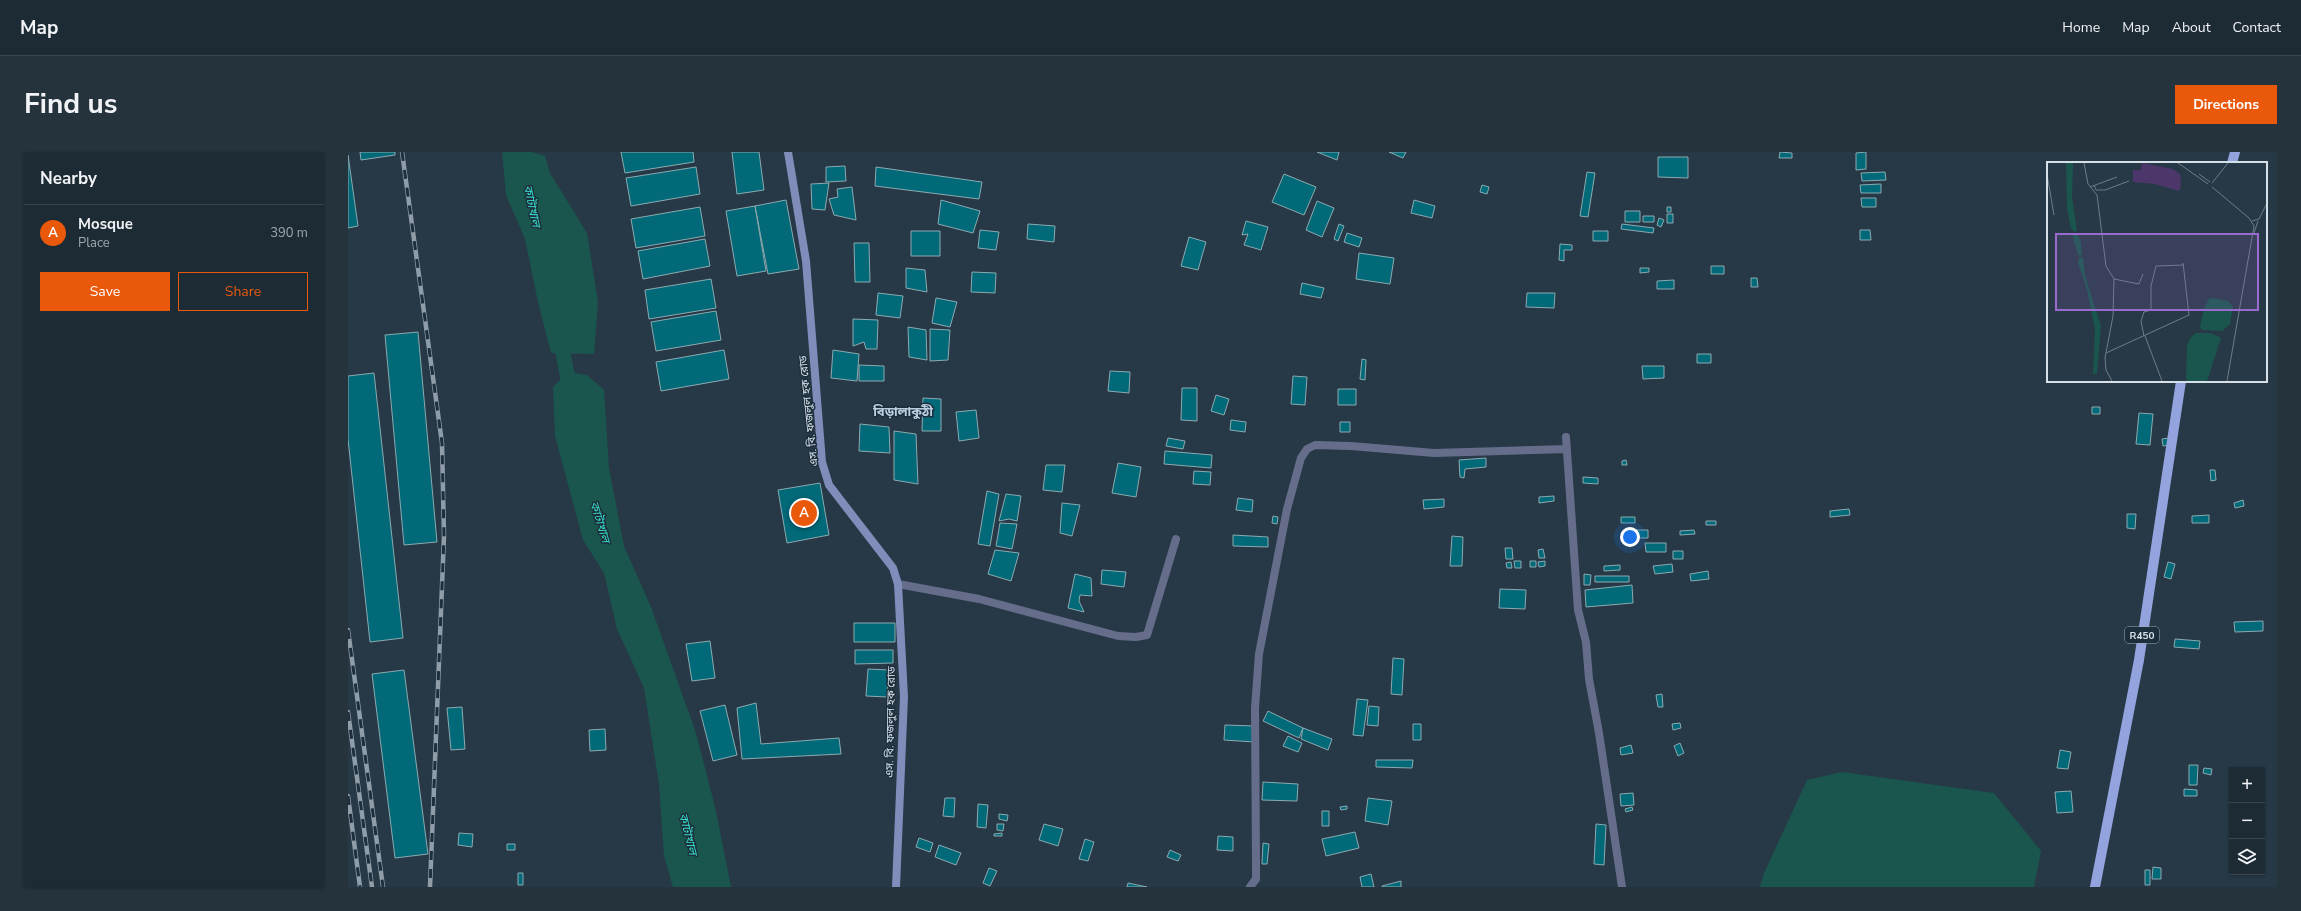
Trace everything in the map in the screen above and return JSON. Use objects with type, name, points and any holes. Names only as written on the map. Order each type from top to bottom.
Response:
[{"type":"main road","name":"এস. বি. ফজলুল হক রোড","points":[[788,152],[806,261],[822,462],[830,485],[893,568],[898,584],[904,697],[896,887]]},
{"type":"main road","points":[[2232,162],[2235,152]]},
{"type":"main road","name":"R450","points":[[2095,887],[2138,660],[2181,382]]},
{"type":"street","points":[[1566,437],[1578,610],[1586,642],[1589,680],[1599,733],[1622,887]]},
{"type":"street","points":[[1250,887],[1256,879],[1255,708],[1259,654],[1287,509],[1301,458],[1307,449],[1315,445],[1434,453],[1567,449]]},
{"type":"street","points":[[898,584],[979,599],[1118,636],[1136,637],[1147,635],[1176,538]]},
{"type":"water","points":[[502,152],[532,152],[545,156],[550,173],[587,233],[598,302],[594,354],[551,353],[538,302],[525,239],[506,195]]},
{"type":"water","points":[[568,372],[587,375],[604,390],[609,468],[624,546],[651,607],[696,733],[716,811],[731,887],[673,887],[664,856],[659,784],[644,688],[617,629],[604,573],[583,540],[555,436],[553,387]]},
{"type":"water","points":[[1842,772],[1994,793],[2041,851],[2034,887],[1760,887],[1764,873],[1807,780]]},
{"type":"building","points":[[360,152],[395,152],[395,155],[361,160]]},
{"type":"building","points":[[621,152],[693,152],[694,162],[625,173]]},
{"type":"building","points":[[732,152],[759,152],[764,190],[737,194]]},
{"type":"building","points":[[1317,152],[1339,152],[1337,160]]},
{"type":"building","points":[[1389,152],[1406,152],[1403,158]]},
{"type":"building","points":[[1780,152],[1792,153],[1792,158],[1779,158]]},
{"type":"building","points":[[1866,152],[1866,169],[1856,170],[1856,153]]},
{"type":"building","points":[[348,155],[358,226],[348,228]]},
{"type":"building","points":[[1658,157],[1688,157],[1688,178],[1658,177]]},
{"type":"building","points":[[845,166],[846,181],[826,182],[826,167]]},
{"type":"building","points":[[696,167],[700,194],[631,206],[626,178]]},
{"type":"building","points":[[876,167],[982,182],[979,199],[875,186]]},
{"type":"building","points":[[1587,172],[1595,173],[1588,217],[1580,216]]},
{"type":"building","points":[[1885,172],[1886,180],[1862,181],[1861,173]]},
{"type":"building","points":[[1284,174],[1316,187],[1304,215],[1272,202]]},
{"type":"building","points":[[829,183],[825,210],[812,209],[811,184]]},
{"type":"building","points":[[1881,184],[1881,193],[1861,193],[1860,185]]},
{"type":"building","points":[[1482,185],[1489,187],[1487,194],[1480,192]]},
{"type":"building","points":[[852,187],[856,220],[834,215],[829,199],[838,197],[837,189]]},
{"type":"building","points":[[1861,198],[1876,198],[1876,207],[1862,207]]},
{"type":"building","points":[[786,200],[799,269],[768,274],[755,206]]},
{"type":"building","points":[[941,200],[980,211],[973,233],[938,224]]},
{"type":"building","points":[[1414,200],[1435,206],[1432,218],[1411,213]]},
{"type":"building","points":[[1317,201],[1334,208],[1322,237],[1306,230]]},
{"type":"building","points":[[755,206],[766,271],[737,276],[726,211]]},
{"type":"building","points":[[700,207],[705,236],[636,248],[631,219]]},
{"type":"building","points":[[1667,207],[1671,207],[1671,212],[1667,212]]},
{"type":"building","points":[[1625,211],[1640,211],[1640,222],[1625,222]]},
{"type":"building","points":[[1667,214],[1673,214],[1673,223],[1667,223]]},
{"type":"building","points":[[1643,216],[1654,216],[1654,222],[1643,222]]},
{"type":"building","points":[[1659,218],[1664,220],[1661,227],[1657,225]]},
{"type":"building","points":[[1246,221],[1268,227],[1261,250],[1244,245],[1248,234],[1242,235]]},
{"type":"building","points":[[1028,224],[1055,226],[1054,242],[1027,239]]},
{"type":"building","points":[[1339,224],[1344,226],[1338,241],[1334,239]]},
{"type":"building","points":[[1622,224],[1654,228],[1653,233],[1621,229]]},
{"type":"building","points":[[980,230],[999,232],[996,250],[978,248]]},
{"type":"building","points":[[1860,230],[1870,230],[1871,240],[1860,240]]},
{"type":"building","points":[[911,231],[940,231],[940,256],[911,256]]},
{"type":"building","points":[[1593,231],[1608,231],[1608,241],[1593,241]]},
{"type":"building","points":[[1347,233],[1362,238],[1359,247],[1344,242]]},
{"type":"building","points":[[1189,237],[1206,242],[1198,270],[1181,266]]},
{"type":"building","points":[[705,239],[710,266],[643,279],[638,251]]},
{"type":"building","points":[[854,243],[869,243],[870,282],[855,282]]},
{"type":"building","points":[[1560,244],[1572,245],[1572,250],[1564,250],[1564,261],[1559,260]]},
{"type":"building","points":[[1359,253],[1394,258],[1390,284],[1356,279]]},
{"type":"building","points":[[1711,266],[1724,266],[1724,274],[1711,274]]},
{"type":"building","points":[[906,268],[925,270],[927,292],[906,288]]},
{"type":"building","points":[[1640,268],[1649,268],[1649,272],[1640,273]]},
{"type":"building","points":[[972,272],[996,273],[995,293],[971,292]]},
{"type":"building","points":[[1751,278],[1757,278],[1758,287],[1751,287]]},
{"type":"building","points":[[711,279],[716,308],[649,319],[645,290]]},
{"type":"building","points":[[1674,280],[1674,289],[1657,289],[1657,281]]},
{"type":"building","points":[[1302,283],[1324,288],[1321,298],[1300,294]]},
{"type":"building","points":[[878,293],[903,296],[900,318],[876,315]]},
{"type":"building","points":[[1527,293],[1555,293],[1554,308],[1526,307]]},
{"type":"building","points":[[936,298],[957,302],[950,327],[932,323]]},
{"type":"building","points":[[716,311],[721,340],[656,351],[651,322]]},
{"type":"building","points":[[853,319],[878,320],[877,349],[866,349],[864,342],[853,346]]},
{"type":"building","points":[[908,327],[926,330],[927,360],[909,357]]},
{"type":"building","points":[[930,329],[950,330],[948,360],[930,361]]},
{"type":"building","points":[[418,332],[437,542],[404,545],[385,335]]},
{"type":"building","points":[[724,350],[729,379],[661,391],[656,362]]},
{"type":"building","points":[[833,350],[859,354],[857,381],[831,378]]},
{"type":"building","points":[[1697,354],[1711,354],[1711,363],[1697,363]]},
{"type":"building","points":[[1362,359],[1366,360],[1365,380],[1360,379]]},
{"type":"building","points":[[859,365],[884,366],[884,381],[859,381]]},
{"type":"building","points":[[1642,366],[1664,366],[1664,378],[1643,379]]},
{"type":"building","points":[[1110,371],[1130,372],[1129,393],[1108,391]]},
{"type":"building","points":[[374,373],[403,638],[370,642],[348,439],[348,376]]},
{"type":"building","points":[[1293,376],[1307,377],[1305,405],[1291,404]]},
{"type":"building","points":[[1182,388],[1197,388],[1197,421],[1181,420]]},
{"type":"building","points":[[1338,389],[1356,389],[1356,405],[1338,405]]},
{"type":"building","points":[[1216,395],[1229,399],[1224,415],[1211,411]]},
{"type":"building","points":[[923,398],[941,399],[941,431],[922,431]]},
{"type":"building","points":[[2092,407],[2100,407],[2100,414],[2092,414]]},
{"type":"building","points":[[976,410],[979,438],[959,441],[956,412]]},
{"type":"building","points":[[2139,413],[2153,414],[2150,445],[2136,444]]},
{"type":"building","points":[[1231,420],[1246,422],[1245,432],[1230,430]]},
{"type":"building","points":[[1340,422],[1350,422],[1350,432],[1340,432]]},
{"type":"building","points":[[860,424],[889,427],[890,453],[859,451]]},
{"type":"building","points":[[894,431],[916,434],[918,484],[894,480]]},
{"type":"building","points":[[1168,438],[1185,441],[1183,449],[1166,446]]},
{"type":"building","points":[[2169,438],[2170,445],[2163,446],[2162,439]]},
{"type":"building","points":[[1165,451],[1212,455],[1211,468],[1164,464]]},
{"type":"building","points":[[1486,458],[1486,467],[1465,469],[1464,478],[1460,477],[1459,460]]},
{"type":"building","points":[[1626,460],[1627,465],[1622,465],[1622,461]]},
{"type":"building","points":[[1118,463],[1141,467],[1136,497],[1112,493]]},
{"type":"building","points":[[1046,465],[1065,465],[1062,492],[1043,490]]},
{"type":"building","points":[[2210,470],[2215,470],[2216,480],[2211,481]]},
{"type":"building","points":[[1194,471],[1211,472],[1210,485],[1193,484]]},
{"type":"building","points":[[1583,477],[1598,478],[1598,484],[1583,483]]},
{"type":"building","points":[[820,483],[829,535],[787,543],[778,490]]},
{"type":"building","points":[[987,491],[999,494],[990,546],[978,544]]},
{"type":"building","points":[[1006,494],[1021,496],[1017,521],[1009,519],[999,521]]},
{"type":"building","points":[[1554,496],[1554,501],[1539,503],[1539,497]]},
{"type":"building","points":[[1238,498],[1253,500],[1252,512],[1236,510]]},
{"type":"building","points":[[1444,499],[1444,507],[1424,509],[1423,500]]},
{"type":"building","points":[[2243,500],[2244,506],[2235,508],[2234,503]]},
{"type":"building","points":[[1062,503],[1080,505],[1072,536],[1060,533]]},
{"type":"building","points":[[1849,509],[1850,515],[1830,517],[1830,511]]},
{"type":"building","points":[[2127,514],[2136,514],[2135,529],[2127,528]]},
{"type":"building","points":[[2209,515],[2209,523],[2192,523],[2192,516]]},
{"type":"building","points":[[1273,516],[1278,517],[1277,524],[1272,523]]},
{"type":"building","points":[[1621,517],[1635,517],[1635,523],[1621,523]]},
{"type":"building","points":[[1706,521],[1716,521],[1716,525],[1706,525]]},
{"type":"building","points":[[1000,523],[1017,524],[1012,549],[996,546]]},
{"type":"building","points":[[1636,530],[1648,530],[1648,538],[1636,538]]},
{"type":"building","points":[[1694,530],[1695,534],[1680,535],[1680,531]]},
{"type":"building","points":[[1233,535],[1268,537],[1268,547],[1233,546]]},
{"type":"building","points":[[1452,536],[1463,537],[1462,566],[1450,566]]},
{"type":"building","points":[[1645,543],[1666,543],[1666,552],[1646,552]]},
{"type":"building","points":[[1505,548],[1512,548],[1513,559],[1506,559]]},
{"type":"building","points":[[1543,549],[1545,558],[1539,558],[1538,550]]},
{"type":"building","points":[[995,550],[1019,553],[1011,581],[988,574]]},
{"type":"building","points":[[1673,551],[1683,551],[1683,559],[1673,559]]},
{"type":"building","points":[[1514,561],[1521,561],[1521,568],[1515,568]]},
{"type":"building","points":[[1530,561],[1536,561],[1536,567],[1530,567]]},
{"type":"building","points":[[1545,561],[1545,566],[1539,567],[1538,562]]},
{"type":"building","points":[[1511,562],[1512,568],[1507,568],[1506,563]]},
{"type":"building","points":[[2168,562],[2175,564],[2171,579],[2164,577]]},
{"type":"building","points":[[1672,564],[1673,572],[1655,574],[1653,566]]},
{"type":"building","points":[[1620,565],[1620,570],[1604,571],[1604,566]]},
{"type":"building","points":[[1102,570],[1126,572],[1124,587],[1101,584]]},
{"type":"building","points":[[1708,571],[1709,579],[1691,581],[1690,574]]},
{"type":"building","points":[[1075,574],[1091,578],[1092,596],[1080,595],[1079,601],[1084,612],[1068,608]]},
{"type":"building","points":[[1584,574],[1591,575],[1590,585],[1584,585]]},
{"type":"building","points":[[1595,576],[1629,576],[1629,582],[1595,582]]},
{"type":"building","points":[[1632,585],[1633,603],[1586,607],[1585,590]]},
{"type":"building","points":[[1500,589],[1526,590],[1525,609],[1499,608]]},
{"type":"building","points":[[2263,621],[2263,631],[2235,632],[2234,622]]},
{"type":"building","points":[[854,623],[895,623],[895,642],[854,642]]},
{"type":"building","points":[[2175,639],[2200,641],[2199,649],[2174,647]]},
{"type":"building","points":[[710,641],[715,678],[692,681],[686,644]]},
{"type":"building","points":[[855,650],[893,650],[893,663],[855,664]]},
{"type":"building","points":[[1393,658],[1404,659],[1402,695],[1391,694]]},
{"type":"building","points":[[868,669],[889,670],[887,697],[866,696]]},
{"type":"building","points":[[404,670],[428,854],[395,858],[372,674]]},
{"type":"building","points":[[1662,694],[1663,707],[1658,707],[1656,695]]},
{"type":"building","points":[[1357,699],[1368,700],[1363,736],[1353,735]]},
{"type":"building","points":[[756,703],[761,744],[839,738],[841,754],[742,759],[737,708]]},
{"type":"building","points":[[725,705],[737,755],[713,761],[700,711]]},
{"type":"building","points":[[1369,706],[1379,707],[1378,726],[1367,725]]},
{"type":"building","points":[[462,707],[465,749],[451,750],[447,708]]},
{"type":"building","points":[[1268,711],[1303,728],[1299,738],[1263,721]]},
{"type":"building","points":[[1680,723],[1681,728],[1673,730],[1672,724]]},
{"type":"building","points":[[1413,724],[1421,724],[1421,740],[1413,740]]},
{"type":"building","points":[[1225,725],[1255,726],[1254,742],[1224,740]]},
{"type":"building","points":[[1303,728],[1332,739],[1328,750],[1301,739]]},
{"type":"building","points":[[605,729],[606,750],[590,751],[589,730]]},
{"type":"building","points":[[1288,736],[1302,743],[1298,752],[1283,746]]},
{"type":"building","points":[[1680,743],[1684,753],[1678,756],[1674,746]]},
{"type":"building","points":[[1631,745],[1633,753],[1621,755],[1620,748]]},
{"type":"building","points":[[2060,750],[2071,752],[2068,769],[2057,768]]},
{"type":"building","points":[[1376,760],[1413,760],[1412,768],[1376,767]]},
{"type":"building","points":[[2189,765],[2198,765],[2197,785],[2189,785]]},
{"type":"building","points":[[2204,768],[2212,769],[2211,775],[2203,773]]},
{"type":"building","points":[[1263,782],[1298,784],[1297,801],[1262,800]]},
{"type":"building","points":[[2184,789],[2197,790],[2197,796],[2184,796]]},
{"type":"building","points":[[2071,791],[2073,812],[2057,813],[2055,792]]},
{"type":"building","points":[[1633,793],[1634,805],[1621,806],[1620,794]]},
{"type":"building","points":[[945,798],[955,798],[954,817],[943,816]]},
{"type":"building","points":[[1368,798],[1392,801],[1388,825],[1365,821]]},
{"type":"building","points":[[978,804],[988,805],[986,828],[977,827]]},
{"type":"building","points":[[1347,806],[1347,809],[1341,810],[1340,807]]},
{"type":"building","points":[[1632,807],[1633,810],[1626,812],[1625,809]]},
{"type":"building","points":[[1322,811],[1329,811],[1329,826],[1322,826]]},
{"type":"building","points":[[999,814],[1008,815],[1007,821],[999,819]]},
{"type":"building","points":[[997,824],[1004,824],[1003,831],[997,830]]},
{"type":"building","points":[[1044,824],[1063,829],[1058,846],[1039,840]]},
{"type":"building","points":[[1596,824],[1606,825],[1604,865],[1594,864]]},
{"type":"building","points":[[1355,832],[1359,848],[1326,856],[1322,839]]},
{"type":"building","points":[[459,833],[473,834],[472,847],[458,845]]},
{"type":"building","points":[[1002,833],[1002,836],[994,836],[994,834]]},
{"type":"building","points":[[1218,836],[1233,837],[1233,851],[1217,850]]},
{"type":"building","points":[[919,838],[933,843],[930,852],[916,847]]},
{"type":"building","points":[[1085,839],[1094,842],[1088,861],[1079,859]]},
{"type":"building","points":[[1263,843],[1269,844],[1267,864],[1262,864]]},
{"type":"building","points":[[507,844],[515,844],[515,850],[507,850]]},
{"type":"building","points":[[939,845],[961,853],[956,865],[935,857]]},
{"type":"building","points":[[1170,850],[1181,855],[1178,861],[1167,857]]},
{"type":"building","points":[[2153,867],[2161,868],[2161,879],[2152,879]]},
{"type":"building","points":[[989,868],[997,871],[990,886],[983,883]]},
{"type":"building","points":[[2145,870],[2150,870],[2150,885],[2145,885]]},
{"type":"building","points":[[518,873],[523,873],[523,885],[518,885]]},
{"type":"building","points":[[1371,874],[1374,887],[1362,887],[1360,877]]},
{"type":"building","points":[[1401,881],[1401,887],[1382,887],[1382,886]]},
{"type":"building","points":[[1128,883],[1147,887],[1127,887]]},
{"type":"waterway","name":"কাটাখাল","points":[[559,333],[571,394]]},
{"type":"railway","points":[[402,152],[442,443],[444,536],[430,887]]},
{"type":"railway","points":[[348,630],[383,887]]},
{"type":"railway","points":[[348,712],[372,887]]},
{"type":"railway","points":[[348,796],[360,887]]},
{"type":"place","name":"Mosque","points":[[804,513]]},
{"type":"district","name":"বিড়ালাকুঠী","points":[[903,411]]}]
